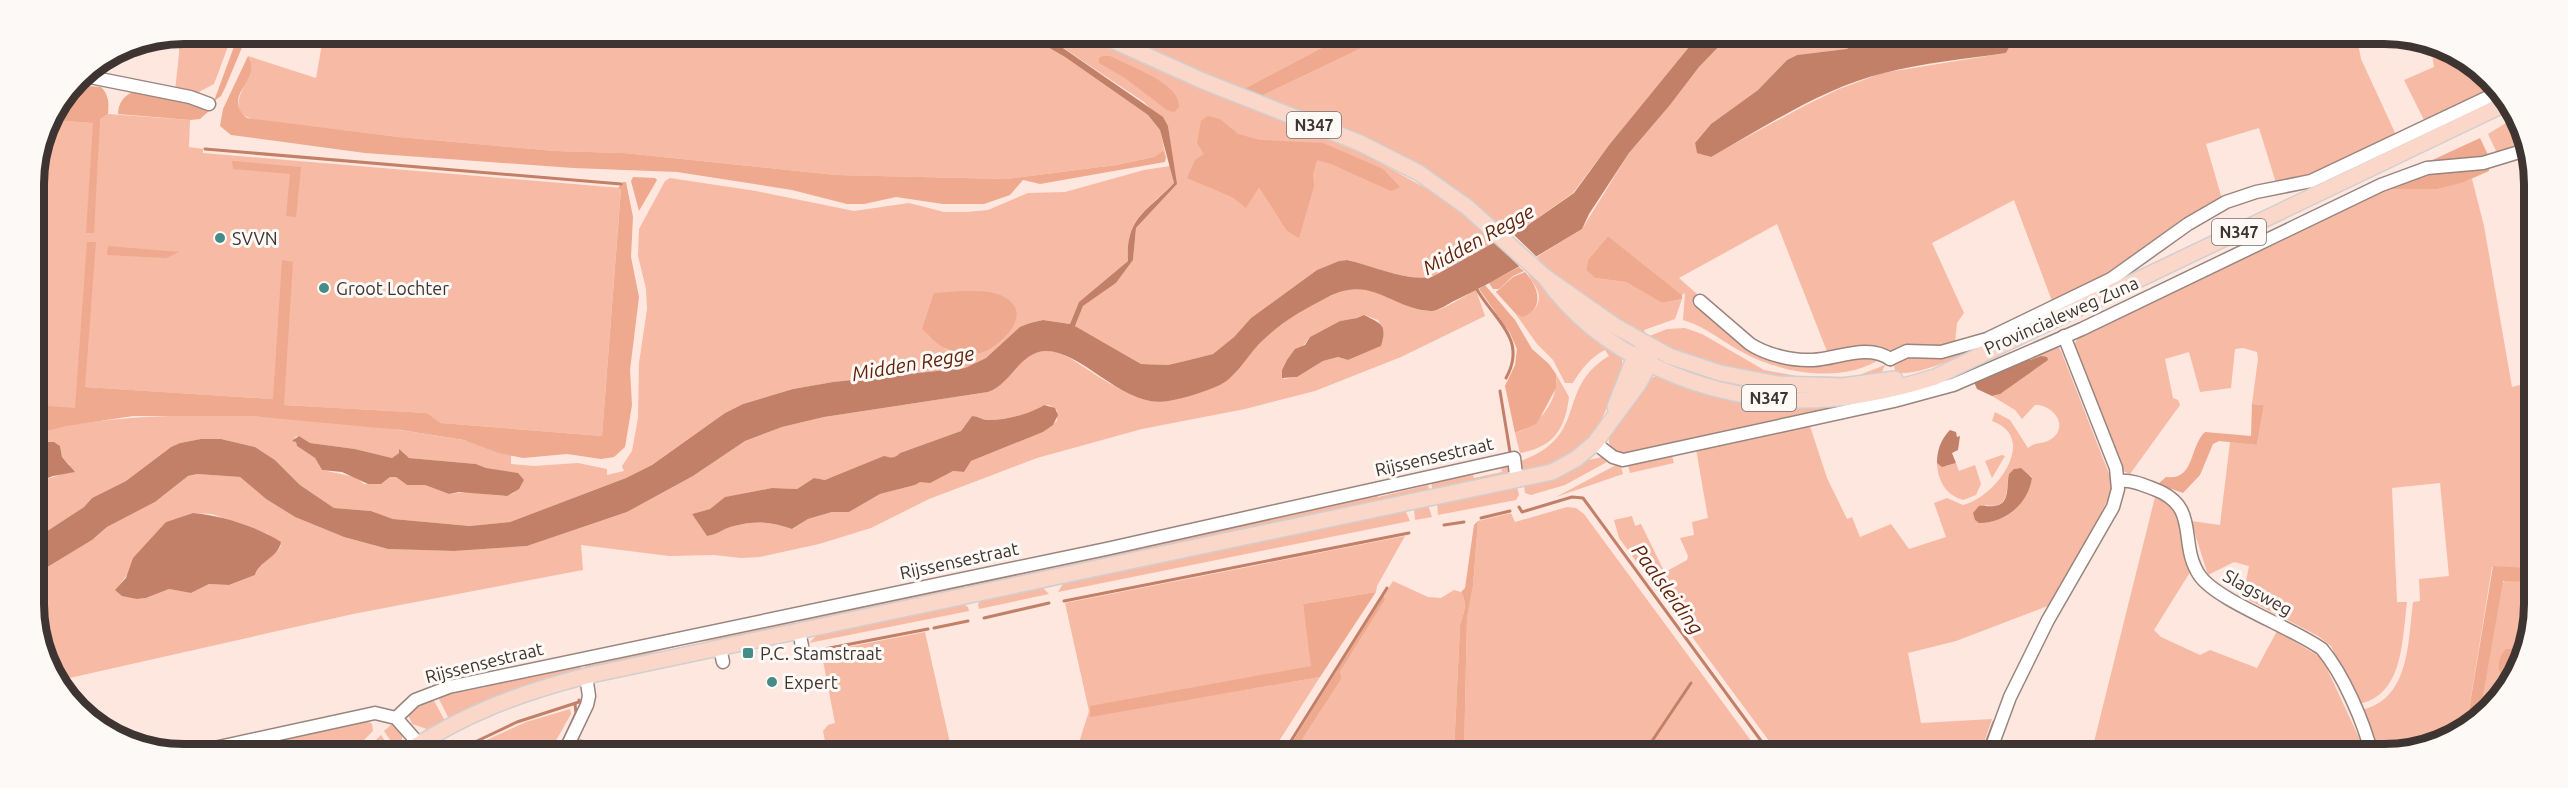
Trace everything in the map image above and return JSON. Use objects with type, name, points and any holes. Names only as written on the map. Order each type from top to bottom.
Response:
[{"type":"main road","name":"N347","points":[[1121,44],[1203,81],[1384,154],[1441,187],[1492,228],[1540,273],[1588,308],[1650,347]]},
{"type":"main road","name":"Provincialeweg Zuna","points":[[1635,356],[1701,384],[1768,398],[1838,398],[1935,377],[2501,106]]},
{"type":"main road","name":"N347","points":[[1540,273],[1560,299],[1598,331],[1635,356]]},
{"type":"main road","name":"Provincialeweg Zuna","points":[[1650,347],[1698,367],[1768,383],[1821,386],[1891,385]]},
{"type":"main road","points":[[1635,356],[1650,347]]},
{"type":"main road","points":[[1650,347],[1650,363]]},
{"type":"main road","name":"Rijssensestraat","points":[[1608,425],[1635,356]]},
{"type":"main road","name":"Rijssensestraat","points":[[419,744],[501,701],[586,676],[722,655],[801,639],[1519,480],[1564,467],[1595,443],[1650,363]]},
{"type":"street","points":[[92,77],[190,97],[209,104]]},
{"type":"street","name":"Provincialeweg Zuna","points":[[1700,301],[1750,344],[1768,352],[1813,360],[1872,351],[1890,359],[1906,351],[1941,352],[1987,339],[2111,279],[2188,224],[2226,202],[2256,192],[2311,181],[2493,95]]},
{"type":"street","name":"Provincialeweg Zuna","points":[[1595,443],[1613,457],[1623,460],[1894,401],[1953,385],[2064,336],[2410,173],[2437,167],[2483,163],[2521,152]]},
{"type":"street","points":[[1993,744],[2010,697],[2048,620],[2113,507],[2119,481],[2116,468],[2064,336]]},
{"type":"street","points":[[1890,359],[1891,385]]},
{"type":"street","name":"Rijssensestraat","points":[[396,718],[415,700],[449,687],[1106,549],[1514,458],[1516,475],[1519,480]]},
{"type":"street","name":"Slagsweg","points":[[2119,481],[2132,480],[2159,490],[2180,505],[2193,562],[2206,582],[2322,649],[2329,657],[2355,709],[2368,744]]},
{"type":"street","points":[[568,744],[588,700],[586,676]]},
{"type":"street","points":[[253,744],[370,714],[384,714],[396,718],[412,744]]},
{"type":"shaded area","points":[[179,44],[229,44],[214,84],[195,94],[175,91]]},
{"type":"shaded area","points":[[235,44],[243,44],[221,96],[214,101]]},
{"type":"shaded area","points":[[322,44],[1043,44],[1148,115],[1160,130],[1166,157],[1162,152],[1154,157],[1116,165],[1006,179],[836,175],[624,153],[555,151],[399,137],[257,120],[245,116],[239,109],[239,100],[250,60],[248,56],[316,78]]},
{"type":"shaded area","points":[[1043,44],[1057,44],[1163,117],[1168,126],[1177,184],[1136,228],[1133,260],[1116,283],[1083,306],[1075,326],[1141,364],[1168,365],[1213,354],[1234,337],[1251,318],[1317,270],[1339,261],[1347,260],[1411,277],[1432,277],[1495,242],[1512,236],[1574,193],[1609,145],[1691,44],[1721,44],[1699,67],[1629,153],[1589,214],[1582,229],[1504,275],[1434,311],[1417,309],[1369,291],[1357,289],[1328,297],[1276,329],[1261,342],[1226,381],[1214,388],[1195,394],[1168,401],[1151,401],[1119,388],[1059,353],[1045,351],[1036,353],[1022,363],[1003,383],[988,392],[824,417],[782,427],[745,441],[693,476],[627,512],[527,546],[454,551],[388,549],[344,537],[295,517],[266,499],[240,477],[197,474],[188,476],[155,502],[107,527],[92,540],[44,569],[44,533],[84,507],[92,498],[126,481],[171,447],[180,443],[201,439],[221,439],[255,447],[275,460],[300,485],[334,508],[371,511],[393,519],[470,526],[510,522],[626,478],[652,465],[725,413],[743,404],[793,389],[833,382],[965,368],[986,358],[1020,327],[1043,320],[1070,324],[1079,302],[1128,261],[1128,246],[1134,224],[1147,208],[1174,183],[1160,130],[1148,115]]},
{"type":"shaded area","points":[[1057,44],[1101,44],[1166,74],[1366,155],[1427,189],[1457,209],[1495,242],[1432,277],[1411,277],[1347,260],[1339,261],[1317,270],[1251,318],[1234,337],[1213,354],[1168,365],[1141,364],[1075,326],[1083,306],[1116,283],[1133,260],[1136,228],[1176,185],[1168,126],[1144,102]]},
{"type":"shaded area","points":[[1137,44],[1329,44],[1242,90]]},
{"type":"shaded area","points":[[1329,44],[1370,44],[1259,97],[1242,90]]},
{"type":"shaded area","points":[[1370,44],[1691,44],[1573,193],[1512,236],[1486,213],[1435,176],[1259,97]]},
{"type":"shaded area","points":[[1721,44],[1860,44],[1846,49],[1797,55],[1787,60],[1758,90],[1711,124],[1695,143],[1697,152],[1710,157],[1839,89],[1882,73],[2006,53],[2011,44],[2080,44],[2082,47],[2091,44],[2358,44],[2361,59],[2397,137],[2315,176],[2276,183],[2259,128],[2206,144],[2222,199],[2206,205],[2178,224],[2146,257],[2052,301],[2014,200],[1932,243],[1964,313],[1957,323],[1955,343],[1952,346],[1938,348],[1910,346],[1889,353],[1872,348],[1828,354],[1777,224],[1679,278],[1697,294],[1692,303],[1732,335],[1775,358],[1792,363],[1809,364],[1867,355],[1882,358],[1849,371],[1813,373],[1777,366],[1744,353],[1707,330],[1683,320],[1685,293],[1682,295],[1608,236],[1588,260],[1586,270],[1595,278],[1626,282],[1662,303],[1682,299],[1675,319],[1644,330],[1647,337],[1667,329],[1685,328],[1702,334],[1764,370],[1797,376],[1854,377],[1885,365],[1880,376],[1862,381],[1803,383],[1747,376],[1666,350],[1617,324],[1535,258],[1582,229],[1629,153],[1699,67]]},
{"type":"shaded area","points":[[1860,44],[2011,44],[2006,53],[1914,66],[1861,80],[1794,109],[1711,157],[1697,153],[1695,143],[1711,124],[1758,90],[1787,60],[1797,55],[1846,49]]},
{"type":"shaded area","points":[[2432,52],[2462,67],[2491,93],[2426,124],[2404,80],[2434,67]]},
{"type":"shaded area","points":[[248,56],[251,65],[250,73],[238,102],[240,110],[247,118],[399,137],[555,151],[624,153],[836,175],[1006,179],[1116,165],[1154,157],[1163,151],[1166,157],[1165,162],[1040,184],[1023,180],[1010,195],[984,204],[943,204],[896,197],[864,204],[847,204],[792,190],[677,172],[573,168],[365,153],[231,135],[220,126],[223,109]]},
{"type":"shaded area","points":[[1110,56],[1163,83],[1172,90],[1179,107],[1174,112],[1167,110],[1125,78],[1099,63],[1099,58]]},
{"type":"shaded area","points":[[83,86],[101,87],[108,99],[108,114],[100,119],[94,233],[86,233],[93,123],[59,121],[72,98]]},
{"type":"shaded area","points":[[135,91],[205,105],[209,111],[200,119],[190,120],[118,114],[123,100]]},
{"type":"shaded area","points":[[108,114],[190,120],[189,147],[203,149],[203,153],[621,188],[602,436],[441,423],[427,413],[284,405],[273,399],[85,387],[77,424],[173,416],[222,415],[319,421],[463,440],[511,455],[511,464],[534,466],[578,463],[607,469],[607,475],[624,471],[622,466],[632,451],[638,418],[639,363],[647,309],[646,289],[638,256],[639,229],[665,181],[670,178],[756,191],[854,211],[909,203],[944,212],[988,210],[1028,193],[1065,192],[1144,170],[1170,166],[1174,183],[1147,208],[1134,225],[1128,246],[1128,261],[1079,302],[1070,324],[1043,320],[1029,323],[986,358],[965,368],[833,382],[793,389],[743,404],[725,413],[652,465],[626,478],[510,522],[471,526],[393,519],[371,511],[334,508],[300,485],[275,460],[255,447],[221,439],[201,439],[171,447],[126,481],[92,498],[84,507],[44,533],[44,480],[59,475],[70,465],[62,457],[60,446],[54,443],[44,444],[44,175],[48,147],[59,121],[93,123]],"holes":[[[988,292],[1011,302],[971,354],[945,349]],[[299,436],[310,443],[355,449],[392,458],[399,453],[409,458],[476,464],[486,468],[514,493],[503,496],[467,492],[449,494],[425,485],[407,485],[396,477],[390,477],[381,484],[364,484],[355,477],[322,470],[315,458],[297,446],[295,437]]]},
{"type":"shaded area","points":[[1208,116],[1220,119],[1238,134],[1260,140],[1323,143],[1383,169],[1400,187],[1391,191],[1317,160],[1313,174],[1314,186],[1299,238],[1287,231],[1259,187],[1246,208],[1232,197],[1187,178],[1195,160],[1204,154],[1197,143],[1201,121]]},
{"type":"shaded area","points":[[2509,121],[2520,148],[2498,155],[2488,134]]},
{"type":"shaded area","points":[[2480,138],[2490,159],[2489,171],[2464,182],[2438,189],[2387,189],[2413,169]]},
{"type":"shaded area","points":[[232,161],[301,167],[296,217],[286,216],[290,174],[233,169]]},
{"type":"shaded area","points":[[633,177],[657,180],[639,211],[631,181]]},
{"type":"shaded area","points":[[2472,179],[2484,226],[2512,387],[2524,384],[2524,568],[2492,567],[2468,717],[2446,730],[2412,742],[2375,744],[2361,710],[2377,704],[2398,682],[2407,651],[2413,602],[2420,601],[2419,579],[2449,576],[2440,483],[2392,488],[2397,602],[2407,602],[2401,648],[2393,678],[2385,689],[2374,699],[2359,704],[2331,646],[2318,636],[2243,597],[2249,566],[2234,562],[2208,575],[2191,521],[2220,525],[2230,442],[2257,445],[2264,405],[2252,404],[2257,352],[2243,348],[2235,349],[2231,388],[2200,392],[2189,352],[2165,359],[2173,398],[2178,400],[2180,405],[2130,474],[2123,471],[2119,463],[2073,347],[2080,334],[2387,189],[2438,189]]},
{"type":"shaded area","points":[[626,182],[633,217],[631,257],[639,297],[630,370],[632,405],[625,447],[614,457],[601,459],[567,454],[523,458],[499,453],[464,440],[401,430],[251,416],[133,416],[44,432],[44,406],[75,408],[87,242],[96,242],[85,387],[273,399],[282,260],[293,262],[284,405],[427,413],[441,423],[602,436],[621,189],[618,188]]},
{"type":"shaded area","points":[[1608,236],[1682,295],[1682,299],[1662,303],[1626,282],[1595,278],[1586,270],[1588,260]]},
{"type":"shaded area","points":[[108,246],[179,252],[166,258],[107,255]]},
{"type":"shaded area","points":[[1519,267],[1524,271],[1513,276],[1499,289],[1493,289],[1489,283]]},
{"type":"shaded area","points":[[1525,272],[1536,290],[1537,303],[1530,313],[1522,317],[1515,313],[1496,292],[1513,277]]},
{"type":"shaded area","points":[[1528,274],[1533,275],[1559,304],[1621,354],[1622,368],[1607,408],[1591,436],[1570,455],[1540,467],[1521,471],[1521,461],[1543,450],[1557,438],[1565,425],[1582,383],[1592,369],[1609,356],[1605,350],[1595,356],[1573,383],[1565,383],[1553,360],[1537,344],[1515,313],[1529,314],[1538,302],[1538,292]]},
{"type":"shaded area","points":[[1485,285],[1515,320],[1532,349],[1549,364],[1556,374],[1556,388],[1536,424],[1515,433],[1505,386],[1515,365],[1517,349],[1510,333],[1479,289]]},
{"type":"shaded area","points":[[1350,288],[1361,288],[1411,307],[1432,311],[1448,306],[1476,290],[1485,316],[1401,357],[1315,391],[1245,409],[1142,429],[1037,458],[929,499],[871,528],[819,544],[760,557],[669,556],[581,545],[583,570],[353,614],[65,679],[51,649],[46,632],[44,569],[92,540],[107,527],[155,502],[188,476],[197,474],[240,477],[266,499],[295,517],[344,537],[388,549],[454,551],[527,546],[627,512],[693,476],[745,441],[782,427],[824,417],[988,392],[1003,382],[1029,356],[1037,352],[1051,351],[1064,355],[1116,387],[1142,397],[1169,400],[1199,393],[1223,383],[1276,328],[1317,302]],"holes":[[[1364,315],[1378,320],[1384,331],[1381,346],[1348,360],[1338,357],[1323,361],[1297,377],[1284,379],[1282,370],[1295,350],[1302,347],[1310,337],[1340,321]],[[1044,405],[1057,410],[1057,421],[1043,432],[971,461],[964,472],[953,471],[915,485],[880,494],[849,512],[832,512],[808,519],[793,529],[757,522],[730,527],[707,536],[692,514],[710,509],[726,497],[772,488],[797,489],[814,478],[825,480],[896,457],[900,453],[961,431],[972,416],[986,420],[1008,418]],[[193,513],[212,514],[268,534],[281,546],[255,575],[229,585],[209,584],[191,593],[169,589],[137,599],[116,590],[166,522]]]},
{"type":"shaded area","points":[[964,291],[996,293],[1012,303],[1016,310],[1014,325],[1003,339],[989,349],[974,354],[947,349],[922,329],[934,293]]},
{"type":"shaded area","points":[[1364,315],[1382,326],[1384,333],[1381,346],[1348,360],[1338,357],[1323,361],[1297,377],[1282,378],[1282,370],[1287,360],[1295,349],[1305,345],[1310,337],[1340,321]]},
{"type":"shaded area","points":[[1987,345],[1926,369],[1902,373],[1895,371],[1894,365],[1900,356]]},
{"type":"shaded area","points":[[2052,347],[2059,348],[2061,351],[2111,479],[2112,490],[2092,533],[2053,604],[1956,641],[1908,653],[1921,723],[1992,719],[1983,744],[1771,744],[1619,538],[1614,520],[1632,516],[1635,526],[1641,524],[1663,569],[1667,571],[1687,560],[1688,556],[1680,538],[1694,535],[1692,522],[1708,518],[1696,449],[1809,423],[1827,478],[1847,519],[1852,517],[1860,537],[1891,524],[1909,549],[1946,537],[1934,503],[1947,498],[1963,505],[1975,500],[1999,480],[2008,467],[2012,453],[2012,440],[2006,429],[1992,421],[1995,412],[2010,420],[2028,448],[2051,439],[2058,432],[2059,421],[2047,408],[2035,405],[2022,419],[2015,410],[1992,396],[1997,395],[2046,361],[2041,356],[2027,359]],"holes":[[[2017,468],[2032,477],[2030,487],[2021,504],[2007,516],[1989,522],[1975,520],[1985,505],[1993,506],[2003,502],[2007,492],[2009,474]]]},
{"type":"shaded area","points":[[2047,357],[2048,360],[2000,394],[1992,396],[1977,389],[1974,382],[2027,359]]},
{"type":"shaded area","points":[[1556,374],[1569,397],[1561,427],[1549,441],[1532,450],[1520,453],[1515,433],[1532,424],[1546,411],[1554,393]]},
{"type":"shaded area","points":[[1658,375],[1717,392],[1888,397],[1690,443],[1621,454],[1615,451],[1609,442],[1610,435],[1646,380]]},
{"type":"shaded area","points":[[2252,404],[2264,405],[2257,445],[2219,441],[2213,444],[2200,475],[2183,493],[2158,484],[2166,477],[2182,474],[2205,432],[2251,436]]},
{"type":"shaded area","points":[[1044,405],[1055,408],[1058,415],[1053,425],[1043,432],[971,461],[964,472],[953,471],[930,483],[920,482],[880,494],[849,512],[832,512],[808,519],[792,529],[757,522],[730,527],[707,536],[692,514],[710,509],[725,497],[772,488],[797,489],[814,478],[825,480],[884,456],[894,457],[961,431],[972,416],[986,420],[1008,418]]},
{"type":"shaded area","points":[[1950,430],[1956,432],[1957,437],[1960,436],[1958,450],[1952,453],[1956,463],[1942,467],[1937,463],[1938,454],[1942,441]]},
{"type":"shaded area","points":[[299,436],[310,443],[355,449],[392,458],[399,453],[399,449],[409,458],[476,464],[486,468],[518,473],[524,480],[519,489],[507,496],[459,492],[449,494],[425,485],[407,485],[396,477],[390,477],[381,484],[368,484],[342,472],[322,470],[315,458],[292,441]]},
{"type":"shaded area","points":[[44,442],[54,442],[60,446],[62,457],[75,472],[44,480]]},
{"type":"shaded area","points":[[1672,456],[1674,463],[1630,473],[1628,465]]},
{"type":"shaded area","points":[[2005,456],[1992,478],[1985,461]]},
{"type":"shaded area","points":[[1602,457],[1607,462],[1565,485],[1531,495],[1525,493],[1524,485],[1553,478],[1588,460]]},
{"type":"shaded area","points":[[1937,463],[1947,466],[1956,463],[1959,471],[1975,465],[1981,484],[1976,495],[1963,500],[1951,494],[1941,481]]},
{"type":"shaded area","points":[[1507,465],[1510,474],[1433,492],[1431,482],[1472,473],[1474,478],[1502,472],[1501,466]]},
{"type":"shaded area","points":[[1616,465],[1621,467],[1623,474],[1556,497]]},
{"type":"shaded area","points":[[2021,468],[2032,478],[2021,504],[2007,516],[1998,520],[1979,523],[1975,520],[1973,513],[1979,506],[1994,506],[2003,502],[2007,494],[2009,474],[2014,469]]},
{"type":"shaded area","points":[[1428,485],[1430,493],[967,590],[966,583],[1377,493],[1378,497]]},
{"type":"shaded area","points":[[1517,487],[1519,495],[1516,500],[1438,515],[1437,503]]},
{"type":"shaded area","points":[[2156,493],[2178,510],[2186,561],[2192,569],[2154,630],[2161,637],[2200,655],[2210,650],[2257,668],[2277,631],[2322,658],[2362,744],[2093,744]]},
{"type":"shaded area","points":[[1428,505],[1432,517],[1415,520],[1414,508]]},
{"type":"shaded area","points":[[1567,507],[1576,508],[1584,514],[1753,744],[1464,744],[1467,618],[1473,586],[1478,521],[1511,513],[1515,522]]},
{"type":"shaded area","points":[[1405,510],[1410,521],[1058,592],[1065,581]]},
{"type":"shaded area","points":[[193,513],[215,516],[238,523],[281,542],[273,556],[260,566],[255,575],[229,585],[209,584],[191,593],[169,589],[137,599],[122,596],[115,590],[126,578],[133,558],[166,522]]},
{"type":"shaded area","points":[[1478,521],[1473,586],[1467,618],[1464,744],[1454,744],[1460,625],[1465,605],[1461,592],[1465,588],[1474,525]]},
{"type":"shaded area","points":[[1405,536],[1377,586],[1376,592],[1303,604],[1312,666],[1091,712],[1090,716],[1320,677],[1277,744],[1079,744],[1089,711],[1065,603]]},
{"type":"shaded area","points":[[2493,566],[2524,568],[2524,582],[2503,581],[2482,704],[2468,717]]},
{"type":"shaded area","points":[[2506,580],[2524,582],[2520,641],[2518,647],[2506,649],[2500,674],[2504,677],[2490,697],[2482,704],[2502,583]]},
{"type":"shaded area","points":[[1393,581],[1428,597],[1441,598],[1454,590],[1461,592],[1465,608],[1460,625],[1454,744],[1299,744],[1342,678],[1340,672],[1385,600],[1384,595]]},
{"type":"shaded area","points":[[964,583],[965,590],[799,626],[798,621],[831,614],[831,611],[850,610],[851,606]]},
{"type":"shaded area","points":[[1041,586],[1049,594],[979,609],[978,604],[981,600]]},
{"type":"shaded area","points":[[1376,592],[1320,677],[1090,717],[1090,706],[1311,666],[1303,604]]},
{"type":"shaded area","points":[[1384,595],[1385,600],[1340,672],[1342,678],[1299,744],[1291,744]]},
{"type":"shaded area","points":[[961,603],[968,607],[969,611],[809,643],[819,633]]},
{"type":"shaded area","points":[[795,619],[796,626],[736,638],[678,644],[679,646],[586,671],[585,666],[626,657],[630,653]]},
{"type":"shaded area","points":[[925,632],[950,744],[826,744],[823,731],[828,725],[835,723],[823,661],[828,660],[827,651]]},
{"type":"shaded area","points":[[2518,647],[2503,678],[2499,663],[2506,649]]},
{"type":"shaded area","points":[[579,663],[583,672],[449,719],[439,699],[441,696],[486,687],[487,682]]},
{"type":"shaded area","points":[[433,699],[445,721],[427,729],[412,724],[408,714],[419,704]]},
{"type":"shaded area","points":[[570,709],[571,714],[554,744],[478,744],[526,722]]},
{"type":"shaded area","points":[[362,718],[372,724],[373,731],[360,744],[266,744]]},
{"type":"shaded area","points":[[393,723],[402,732],[402,744],[393,744],[384,731]]},
{"type":"shaded area","points":[[381,735],[387,744],[372,744]]},
{"type":"shaded area","points":[[579,738],[592,744],[576,744]]},
{"type":"pier","points":[[1512,233],[1539,259],[1522,269],[1492,240]]},
{"type":"waterway","points":[[205,149],[621,184]]},
{"type":"waterway","name":"Paalsleiding","points":[[1476,288],[1506,330],[1511,341],[1512,364],[1506,378]]},
{"type":"waterway","name":"Paalsleiding","points":[[1500,391],[1510,452]]},
{"type":"waterway","name":"Paalsleiding","points":[[1519,507],[1522,512],[1572,497],[1583,498],[1763,744]]},
{"type":"waterway","points":[[1481,518],[1510,511]]},
{"type":"waterway","points":[[1444,525],[1464,522]]},
{"type":"waterway","points":[[1064,601],[1409,533]]},
{"type":"waterway","points":[[1289,744],[1387,588]]},
{"type":"waterway","points":[[984,618],[1049,603]]},
{"type":"waterway","points":[[934,628],[968,621]]},
{"type":"waterway","points":[[809,652],[928,629]]},
{"type":"waterway","points":[[1650,744],[1691,683]]},
{"type":"waterway","points":[[471,744],[517,722],[579,702],[579,700]]},
{"type":"waterway","points":[[562,744],[576,713],[575,704]]},
{"type":"waterway","points":[[1986,744],[1994,722]]},
{"type":"place","name":"SVVN","points":[[220,238]]},
{"type":"place","name":"Groot Lochter","points":[[324,288]]},
{"type":"place","name":"P.C. Stamstraat","points":[[748,653]]},
{"type":"place","name":"Expert","points":[[772,682]]},
{"type":"water label","name":"Midden Regge","points":[[1478,239]]},
{"type":"water label","name":"Midden Regge","points":[[913,363]]}]
